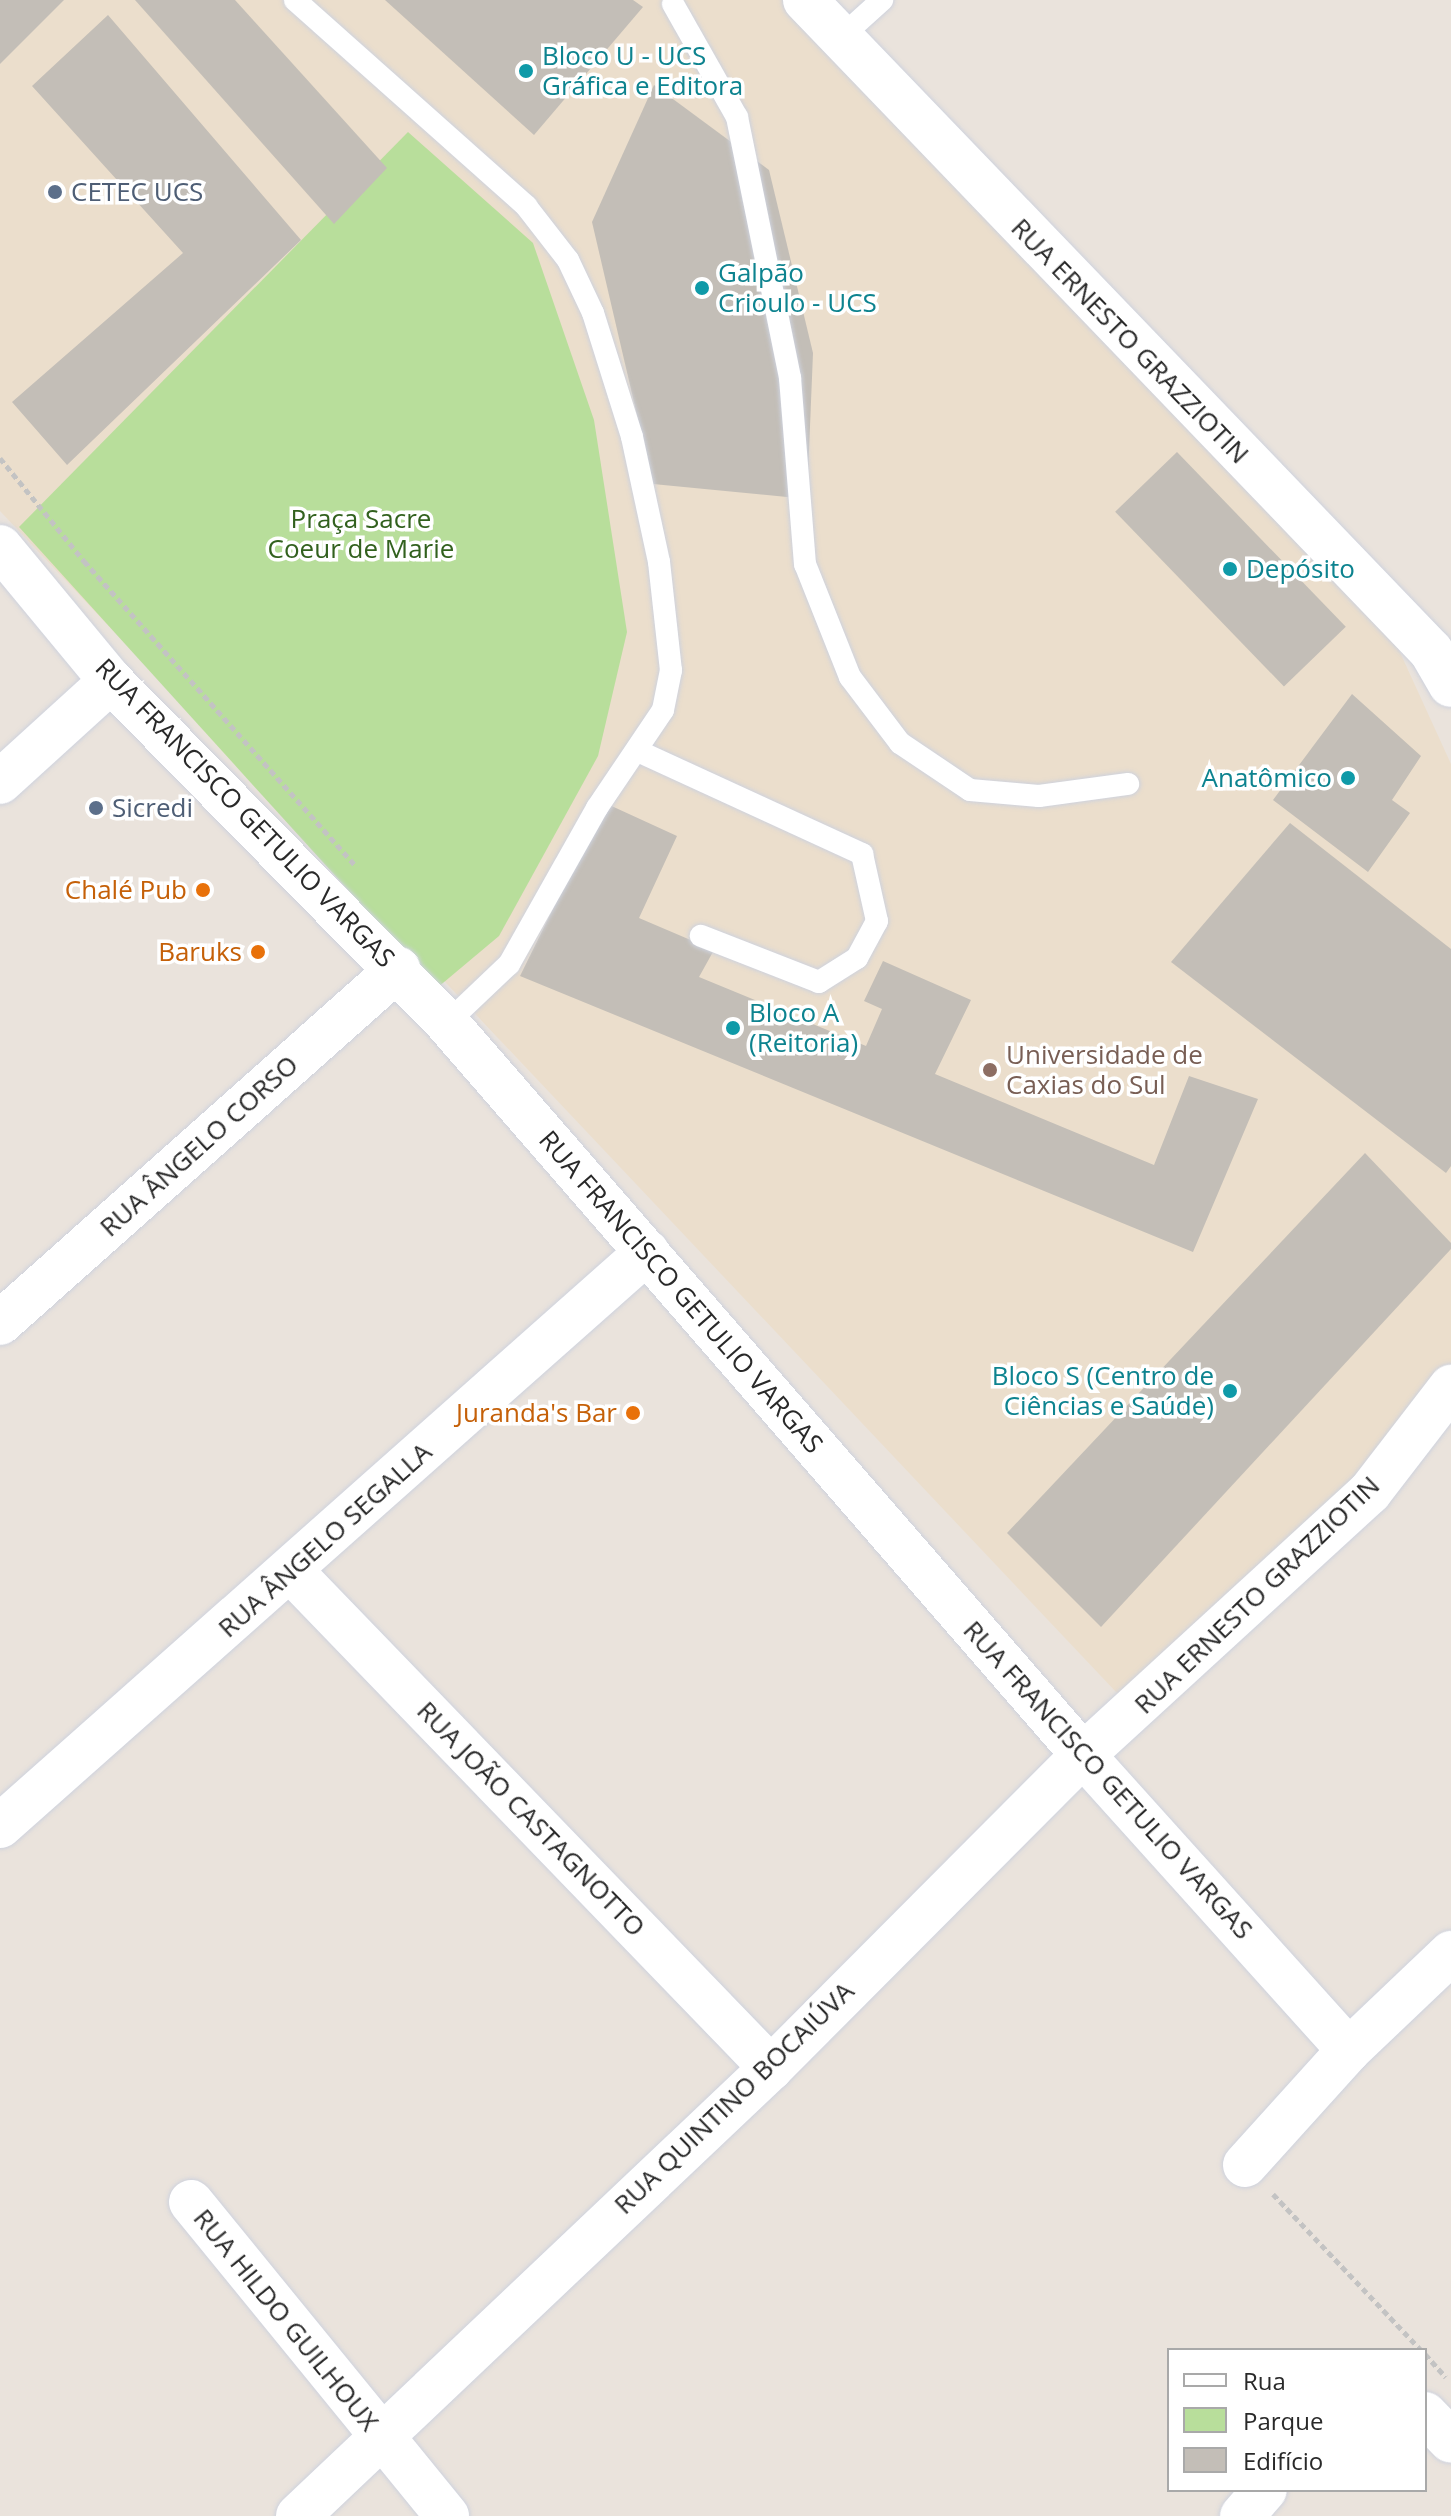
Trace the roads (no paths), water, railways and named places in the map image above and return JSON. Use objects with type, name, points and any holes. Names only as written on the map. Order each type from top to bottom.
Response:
[{"type":"street","name":"RUA ERNESTO GRAZZIOTIN","points":[[805,0],[1431,651],[1451,685]]},
{"type":"street","name":"RUA FRANCISCO GETULIO VARGAS","points":[[0,547],[111,681],[398,969],[447,1023],[1083,1755],[1349,2050]]},
{"type":"street","points":[[0,782],[111,681]]},
{"type":"street","name":"RUA ÂNGELO CORSO","points":[[0,1323],[398,969]]},
{"type":"street","name":"RUA ÂNGELO SEGALLA","points":[[0,1826],[647,1252]]},
{"type":"street","name":"RUA ERNESTO GRAZZIOTIN","points":[[1083,1755],[1370,1492],[1451,1387]]},
{"type":"street","name":"RUA JOÃO CASTAGNOTTO","points":[[291,1571],[771,2068]]},
{"type":"street","name":"RUA QUINTINO BOCAIÚVA","points":[[298,2516],[771,2068],[1083,1755]]},
{"type":"street","points":[[1245,2165],[1349,2050],[1451,1953]]},
{"type":"street","name":"RUA HILDO GUILHOUX","points":[[191,2202],[447,2516]]},
{"type":"street","points":[[1427,2416],[1451,2441]]},
{"type":"street","points":[[1242,2516],[1263,2492]]},
{"type":"lane","points":[[295,0],[526,206],[568,260],[593,313],[632,437],[656,548],[671,670],[663,710],[597,808],[509,964],[447,1023]]},
{"type":"lane","points":[[840,38],[882,0]]},
{"type":"lane","points":[[673,4],[737,117],[790,378],[805,564],[850,677],[900,743],[970,790],[1039,796],[1128,784]]},
{"type":"lane","points":[[638,751],[862,854],[877,921],[857,958],[819,982],[701,936]]},
{"type":"place","name":"Bloco U - UCS Gráfica e Editora","points":[[526,71]]},
{"type":"place","name":"CETEC UCS","points":[[55,192]]},
{"type":"place","name":"Galpão Crioulo - UCS","points":[[702,288]]},
{"type":"place","name":"Depósito","points":[[1230,569]]},
{"type":"place","name":"Anatômico","points":[[1348,778]]},
{"type":"place","name":"Sicredi","points":[[96,808]]},
{"type":"place","name":"Chalé Pub","points":[[203,890]]},
{"type":"place","name":"Baruks","points":[[258,952]]},
{"type":"place","name":"Bloco A (Reitoria)","points":[[733,1028]]},
{"type":"place","name":"Universidade de Caxias do Sul","points":[[990,1070]]},
{"type":"place","name":"Bloco S (Centro de Ciências e Saúde)","points":[[1230,1391]]},
{"type":"place","name":"Juranda's Bar","points":[[633,1413]]},
{"type":"park label","name":"Praça Sacre Coeur de Marie","points":[[361,534]]}]
